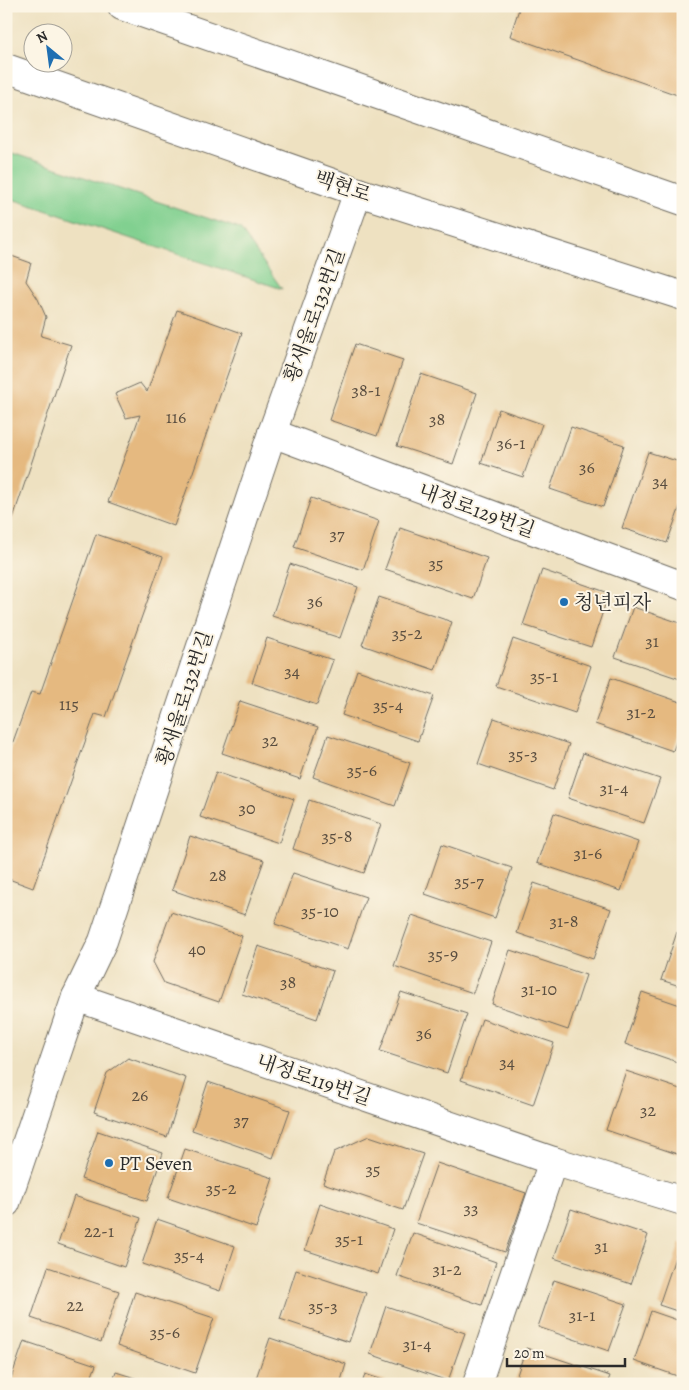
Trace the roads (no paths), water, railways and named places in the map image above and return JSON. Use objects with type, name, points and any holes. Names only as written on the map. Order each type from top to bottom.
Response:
[{"type":"street","points":[[122,6],[683,200]]},
{"type":"street","name":"백현로","points":[[6,68],[358,192],[683,296]]},
{"type":"street","name":"황새울로132번길","points":[[6,1203],[76,997],[102,941],[272,433],[358,192]]},
{"type":"street","name":"내정로129번길","points":[[272,433],[683,586]]},
{"type":"street","name":"내정로119번길","points":[[76,997],[553,1161],[683,1201]]},
{"type":"street","points":[[477,1384],[553,1161]]},
{"type":"place","name":"청년피자","points":[[564,602]]},
{"type":"place","name":"PT Seven","points":[[109,1163]]}]
